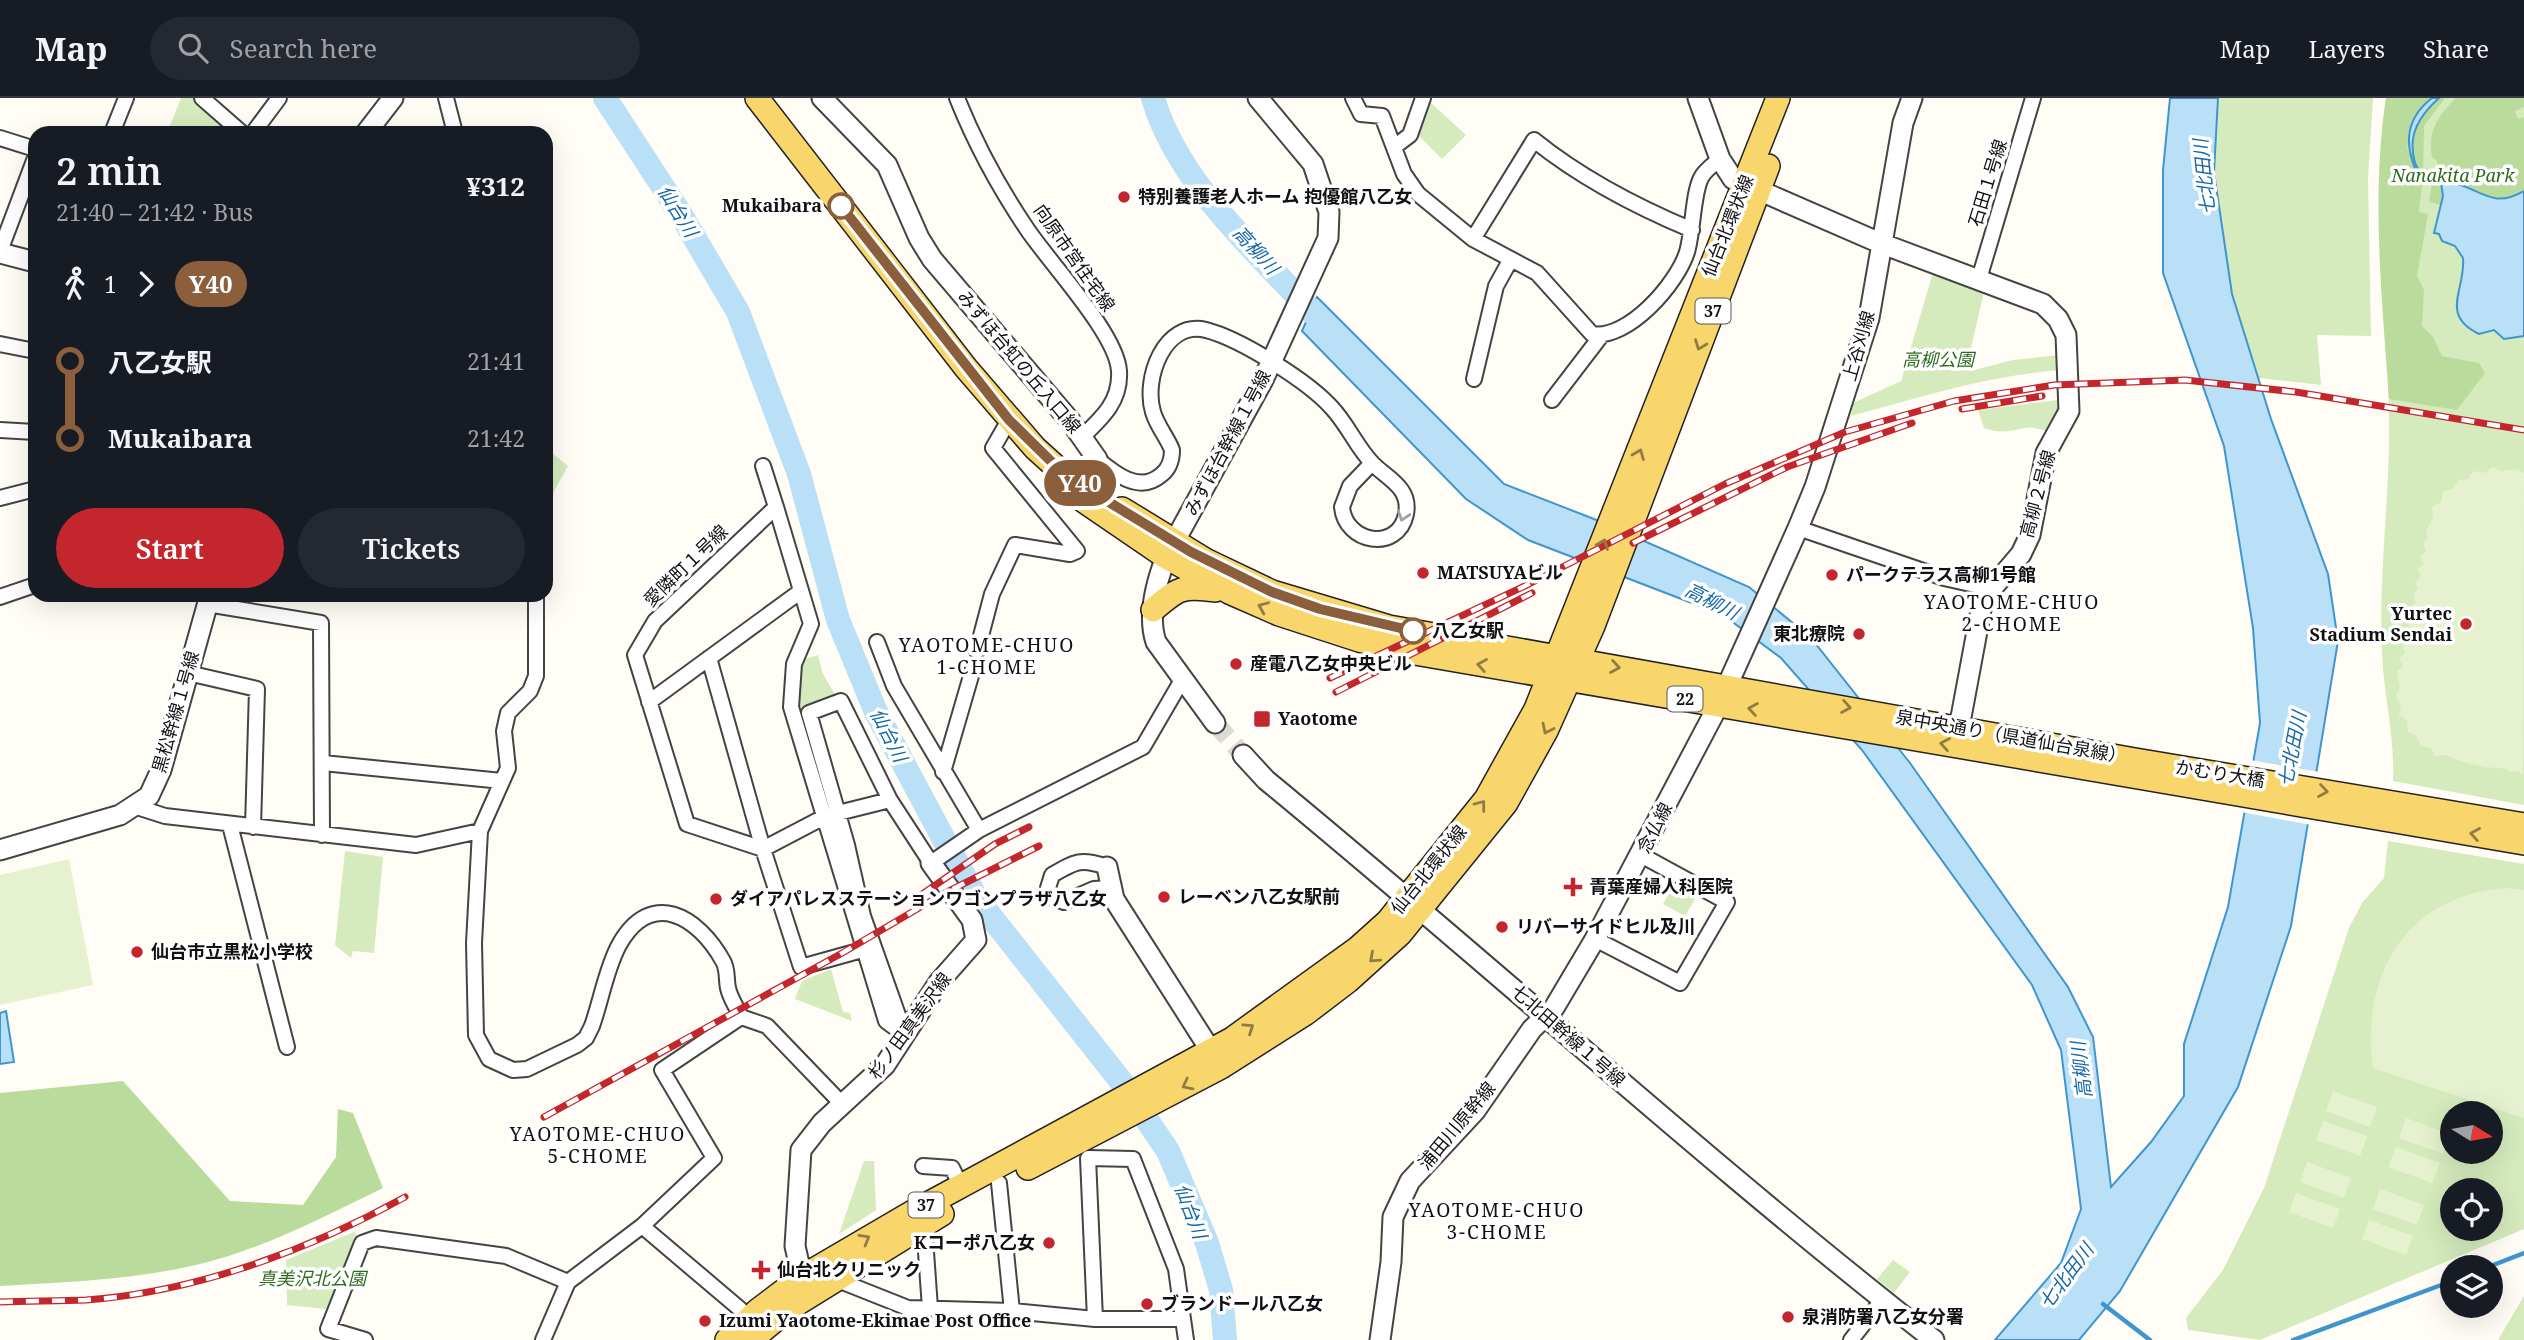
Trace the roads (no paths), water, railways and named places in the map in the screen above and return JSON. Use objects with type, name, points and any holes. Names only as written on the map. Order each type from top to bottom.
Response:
[{"type":"main road","name":"22","points":[[757,98],[1009,420],[1066,476],[1084,501],[1170,550],[1228,592],[1279,614],[1359,640],[1409,652],[1564,668]]},
{"type":"main road","name":"仙台北環状線","points":[[727,1340],[752,1334],[924,1224],[1118,1112],[1216,1058],[1306,1013],[1348,981],[1400,934],[1414,902],[1486,799],[1564,668],[1751,188],[1778,98]]},
{"type":"main road","name":"仙台北環状線","points":[[1751,188],[1794,98]]},
{"type":"main road","name":"22","points":[[1170,550],[1320,609],[1564,668],[1723,695]]},
{"type":"main road","points":[[1153,610],[1176,590],[1185,587],[1228,592]]},
{"type":"main road","name":"泉中央通り（県道仙台泉線）","points":[[1723,695],[1805,700],[1959,728],[2134,768]]},
{"type":"main road","name":"泉中央通り（県道仙台泉線）","points":[[1723,695],[1820,720],[1900,736],[2134,768]]},
{"type":"main road","name":"かむり大橋","points":[[2134,768],[2427,817]]},
{"type":"main road","name":"22","points":[[2427,817],[2524,825]]},
{"type":"main road","name":"22","points":[[2427,817],[2524,843]]},
{"type":"main road","name":"仙台北環状線","points":[[752,1334],[802,1276],[961,1186],[1118,1112]]},
{"type":"street","points":[[115,126],[126,98]]},
{"type":"street","points":[[202,98],[234,126]]},
{"type":"street","points":[[258,126],[279,98]]},
{"type":"street","points":[[371,126],[393,98]]},
{"type":"street","points":[[446,98],[453,126]]},
{"type":"street","name":"みずほ台虹の丘入口線","points":[[822,98],[887,165],[919,239],[932,259],[1082,437],[1097,459],[1125,480],[1139,484],[1159,477],[1167,469],[1172,450],[1158,426],[1150,394],[1162,349],[1174,335],[1186,330],[1206,330],[1271,362]]},
{"type":"street","name":"向原市営住宅線","points":[[957,98],[979,145],[1027,229],[1116,353],[1120,382],[1116,396],[1108,412],[1082,437]]},
{"type":"street","name":"みずほ台幹線１号線","points":[[1170,550],[1281,343],[1319,264],[1328,238],[1329,212],[1324,190],[1313,164],[1258,98]]},
{"type":"street","points":[[1353,98],[1361,114],[1382,116],[1404,174],[1418,194],[1473,239],[1537,273],[1591,334],[1601,335],[1628,326],[1677,277],[1692,230],[1701,178],[1720,159]]},
{"type":"street","points":[[1394,147],[1410,135],[1423,98]]},
{"type":"street","points":[[1698,98],[1720,159],[1733,179],[1751,188]]},
{"type":"street","name":"上谷刈線","points":[[1746,642],[1815,487],[1869,318],[1903,123],[1912,98]]},
{"type":"street","name":"石田１号線","points":[[1979,279],[2033,98]]},
{"type":"street","points":[[0,138],[28,147]]},
{"type":"street","points":[[1473,239],[1534,140],[1563,163],[1597,183],[1692,230]]},
{"type":"street","points":[[28,177],[0,252],[28,260]]},
{"type":"street","name":"高柳２号線","points":[[1751,188],[1771,194],[1880,243],[2043,304],[2058,320],[2066,335],[2069,411],[2046,453],[2030,535],[2021,554],[1983,599],[1959,728]]},
{"type":"street","points":[[1475,379],[1496,286],[1511,259]]},
{"type":"street","points":[[1552,400],[1601,335]]},
{"type":"street","points":[[0,344],[28,350]]},
{"type":"street","points":[[1271,362],[1326,402],[1372,463],[1396,483],[1407,505],[1400,527],[1390,536],[1376,540],[1358,536],[1351,529],[1342,507],[1350,486],[1372,463]]},
{"type":"street","points":[[977,651],[992,594],[1015,545],[1070,554],[1077,551],[993,448],[1009,420]]},
{"type":"street","points":[[0,430],[28,432]]},
{"type":"street","points":[[763,466],[811,624],[793,664],[792,707],[832,814],[863,916],[905,1035]]},
{"type":"street","points":[[0,498],[28,491]]},
{"type":"street","name":"愛隣町１号線","points":[[764,849],[687,824],[635,654],[655,621],[776,507]]},
{"type":"street","points":[[1798,528],[1944,578],[1993,589]]},
{"type":"street","points":[[1170,550],[1158,580],[1152,631],[1156,642],[1182,680],[1215,723]]},
{"type":"street","points":[[0,597],[28,587]]},
{"type":"street","points":[[649,702],[801,591]]},
{"type":"street","name":"黒松幹線１号線","points":[[137,807],[149,796],[161,770],[208,602]]},
{"type":"street","points":[[219,602],[321,623],[322,835]]},
{"type":"street","points":[[536,602],[536,676],[530,691],[508,713],[504,732],[508,768],[480,831],[474,943],[476,1035],[489,1059],[513,1070],[527,1069],[586,1038],[617,948],[638,920],[651,913],[672,913],[689,921],[723,961],[728,990],[741,1017],[766,1026],[843,1105]]},
{"type":"street","points":[[877,642],[894,686],[976,833]]},
{"type":"street","name":"念仏線","points":[[1549,1012],[1595,939],[1641,855],[1723,695],[1746,642]]},
{"type":"street","points":[[709,658],[801,967],[862,950]]},
{"type":"street","points":[[943,772],[973,670]]},
{"type":"street","points":[[188,673],[257,688],[253,827]]},
{"type":"street","points":[[905,1035],[886,1021],[862,950],[809,713],[841,701],[890,800],[935,860],[976,833],[1143,747],[1182,680]]},
{"type":"street","name":"七北田幹線１号線","points":[[1243,755],[1266,780],[1549,1012],[1759,1200],[1934,1340]]},
{"type":"street","points":[[323,763],[502,781]]},
{"type":"street","points":[[764,849],[832,814],[890,800]]},
{"type":"street","points":[[0,850],[120,815],[137,807],[165,816],[230,825],[416,845],[480,831]]},
{"type":"street","points":[[230,825],[287,1047]]},
{"type":"street","points":[[1595,939],[1680,983],[1727,902],[1641,855]]},
{"type":"street","name":"杉ノ田真美沢線","points":[[802,1276],[795,1246],[801,1150],[822,1123],[885,1065],[939,982],[975,940],[972,920],[935,860]]},
{"type":"street","points":[[1111,888],[1094,889],[1064,902],[1053,898],[1048,888],[1052,875],[1076,862],[1086,860],[1107,867],[1114,899],[1216,1058]]},
{"type":"street","name":"浦田川原幹線","points":[[1380,1340],[1391,1262],[1393,1217],[1410,1181],[1475,1111],[1532,1029],[1549,1012]]},
{"type":"street","points":[[544,1340],[568,1282],[642,1226],[714,1158],[662,1070],[741,1017]]},
{"type":"street","points":[[1095,1319],[1088,1158],[1133,1159],[1176,1269],[1186,1340]]},
{"type":"street","points":[[922,1166],[952,1168],[961,1186]]},
{"type":"street","points":[[999,1183],[1012,1311]]},
{"type":"street","points":[[924,1224],[930,1308]]},
{"type":"street","points":[[642,1226],[695,1268],[752,1334]]},
{"type":"street","points":[[365,1340],[328,1329],[362,1243],[376,1238],[506,1256],[568,1282]]},
{"type":"street","points":[[835,1279],[908,1308],[1012,1311],[1095,1319],[1182,1320]]},
{"type":"street","points":[[1851,1340],[1890,1305]]},
{"type":"water","name":"七北田川","points":[[2170,98],[2218,98],[2214,172],[2232,294],[2271,419],[2328,574],[2338,641],[2291,926],[2238,1087],[2120,1291],[2079,1340],[1995,1340],[2061,1263],[2081,1209],[2061,1050],[2032,985],[1862,750],[1781,658],[1723,615],[1528,540],[1466,499],[1302,331],[1317,297],[1504,484],[1594,519],[1749,587],[1811,638],[1910,763],[2068,987],[2093,1037],[2111,1187],[2151,1142],[2184,1096],[2184,1044],[2228,907],[2260,723],[2253,628],[2224,446],[2163,273],[2163,170]]},
{"type":"water","points":[[2432,98],[2439,98],[2421,119],[2414,135],[2413,153],[2422,183],[2412,160],[2409,138],[2415,117]]},
{"type":"water","points":[[2447,181],[2494,198],[2512,196],[2524,191],[2524,336],[2504,339],[2494,330],[2479,334],[2467,327],[2460,318],[2457,300],[2463,258],[2455,246],[2442,241],[2439,234],[2434,233],[2443,196],[2441,183]]},
{"type":"water","points":[[6,1011],[14,1062],[0,1064],[0,1013]]},
{"type":"waterway","name":"仙台川","points":[[605,98],[680,213],[738,312],[799,474],[838,620],[876,712],[941,834],[977,899],[1120,1080],[1168,1151],[1207,1243],[1221,1290],[1225,1340]]},
{"type":"waterway","name":"高柳川","points":[[1153,98],[1166,132],[1206,195],[1230,225],[1333,335]]},
{"type":"waterway","points":[[2503,1261],[2524,1253]]},
{"type":"waterway","points":[[2293,1340],[2440,1285]]},
{"type":"waterway","points":[[2103,1304],[2150,1340]]},
{"type":"tunnel","points":[[1215,723],[1243,755]]},
{"type":"railway","points":[[1330,678],[1529,584],[1725,484],[1845,432],[1954,401],[2054,385],[2185,380],[2296,392],[2524,430]]},
{"type":"railway","points":[[1962,409],[2042,396]]},
{"type":"railway","points":[[1633,543],[1787,467],[1912,423]]},
{"type":"railway","points":[[1336,692],[1532,593]]},
{"type":"railway","points":[[921,895],[995,844],[1029,827]]},
{"type":"railway","points":[[544,1117],[844,952],[941,895],[1039,846]]},
{"type":"railway","points":[[0,1302],[86,1300],[169,1288],[210,1278],[291,1251],[405,1197]]},
{"type":"place","name":"特別養護老人ホーム 抱優館八乙女","points":[[1124,197]]},
{"type":"place","name":"Mukaibara","points":[[841,206]]},
{"type":"place","name":"MATSUYAビル","points":[[1423,573]]},
{"type":"place","name":"パークテラス高柳1号館","points":[[1832,575]]},
{"type":"place","name":"Yurtec Stadium Sendai","points":[[2466,624]]},
{"type":"place","name":"八乙女駅","points":[[1413,631]]},
{"type":"place","name":"東北療院","points":[[1859,634]]},
{"type":"place","name":"産電八乙女中央ビル","points":[[1236,664]]},
{"type":"place","name":"Yaotome","points":[[1262,719]]},
{"type":"place","name":"青葉産婦人科医院","points":[[1573,887]]},
{"type":"place","name":"レーベン八乙女駅前","points":[[1164,897]]},
{"type":"place","name":"ダイアパレスステーションワゴンプラザ八乙女","points":[[716,899]]},
{"type":"place","name":"リバーサイドヒル及川","points":[[1502,927]]},
{"type":"place","name":"仙台市立黒松小学校","points":[[137,952]]},
{"type":"place","name":"Kコーポ八乙女","points":[[1049,1243]]},
{"type":"place","name":"仙台北クリニック","points":[[761,1270]]},
{"type":"place","name":"ブランドール八乙女","points":[[1147,1304]]},
{"type":"place","name":"泉消防署八乙女分署","points":[[1788,1317]]},
{"type":"place","name":"Izumi Yaotome-Ekimae Post Office","points":[[705,1321]]},
{"type":"district","name":"YAOTOME-CHUO 2-CHOME","points":[[2012,613]]},
{"type":"district","name":"YAOTOME-CHUO 1-CHOME","points":[[987,656]]},
{"type":"district","name":"YAOTOME-CHUO 5-CHOME","points":[[598,1145]]},
{"type":"district","name":"YAOTOME-CHUO 3-CHOME","points":[[1497,1221]]},
{"type":"park label","name":"Nanakita Park","points":[[2453,176]]},
{"type":"park label","name":"高柳公園","points":[[1938,360]]},
{"type":"park label","name":"真美沢北公園","points":[[312,1279]]}]
